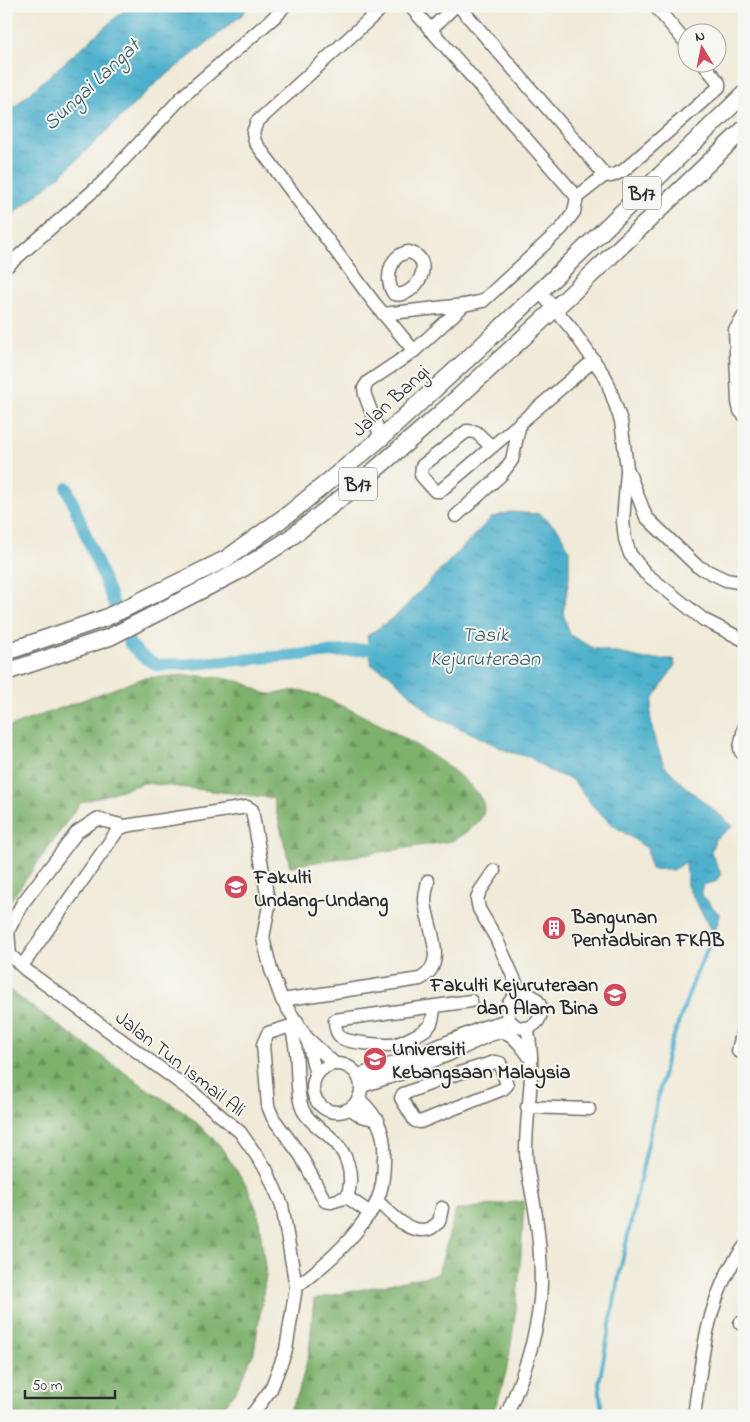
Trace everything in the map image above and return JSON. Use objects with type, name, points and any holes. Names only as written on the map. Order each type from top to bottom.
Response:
[{"type":"main road","name":"Jalan Bangi","points":[[6,652],[105,618],[128,607],[226,559],[290,513],[381,438],[540,292],[744,94]]},
{"type":"main road","name":"B17","points":[[6,672],[110,637],[237,572],[286,541],[354,488],[441,413],[555,309],[744,129]]},
{"type":"street","points":[[6,267],[100,184],[183,96],[279,13],[284,6]]},
{"type":"street","points":[[384,6],[257,122],[253,132],[255,142],[383,314],[414,351]]},
{"type":"street","points":[[410,6],[577,197]]},
{"type":"street","points":[[430,30],[455,6]]},
{"type":"street","points":[[459,6],[605,175],[611,176],[623,171],[719,87],[719,83],[710,72]]},
{"type":"street","points":[[655,6],[678,33]]},
{"type":"street","points":[[383,314],[464,305],[483,301],[562,228],[574,212],[577,197],[605,175]]},
{"type":"street","points":[[540,292],[584,345],[606,378],[621,421],[627,468],[623,520],[625,539],[630,554],[646,573],[704,620],[744,640]]},
{"type":"street","points":[[383,314],[394,294]]},
{"type":"street","points":[[381,438],[365,396],[364,388],[368,382],[414,351],[464,305]]},
{"type":"street","points":[[744,316],[735,330],[738,402],[740,411],[744,415]]},
{"type":"street","points":[[492,447],[476,432],[467,431],[422,466],[420,475],[435,490],[440,491],[492,447],[594,360]]},
{"type":"street","points":[[456,516],[502,476],[512,460],[520,423]]},
{"type":"street","points":[[627,468],[646,517],[696,566],[726,580],[744,583]]},
{"type":"street","points":[[744,728],[740,748],[744,754]]},
{"type":"street","points":[[125,826],[97,818],[77,832],[22,904],[8,931],[10,955],[22,966],[118,830],[125,826],[247,807],[252,810],[269,905],[263,938],[271,970],[282,1000],[294,1023],[335,1064]]},
{"type":"street","points":[[494,871],[480,891],[477,899],[479,908],[496,938],[521,994]]},
{"type":"street","points":[[282,1000],[420,979],[428,975],[433,969],[436,960],[425,900],[428,880]]},
{"type":"street","name":"Jalan Tun Ismail Ali","points":[[22,966],[191,1091],[240,1132],[266,1169],[282,1204],[296,1287],[286,1350],[271,1389],[251,1416]]},
{"type":"street","points":[[521,994],[530,995],[537,1000],[541,1008],[540,1017],[535,1024],[527,1028],[517,1027],[509,1020],[506,1012],[508,1004],[513,997],[521,994]]},
{"type":"street","points":[[434,1006],[430,1026],[418,1034],[393,1045],[350,1041],[342,1039],[337,1031],[335,1020],[434,1006],[471,1001]]},
{"type":"street","points":[[360,1080],[445,1050],[509,1020]]},
{"type":"street","points":[[294,1023],[297,1081],[302,1111],[341,1148],[350,1169],[350,1189],[346,1197],[331,1202],[325,1201],[301,1156],[273,1118],[268,1106],[263,1044],[268,1033],[294,1023]]},
{"type":"street","points":[[744,1025],[738,1051],[744,1052]]},
{"type":"street","points":[[506,1416],[524,1371],[536,1322],[541,1285],[536,1217],[526,1158],[527,1107],[531,1059],[527,1028]]},
{"type":"street","points":[[486,1032],[506,1033],[516,1040],[531,1059]]},
{"type":"street","points":[[307,1038],[316,1075]]},
{"type":"street","points":[[393,1045],[400,1067]]},
{"type":"street","points":[[445,1050],[456,1074]]},
{"type":"street","points":[[495,1062],[500,1063],[508,1085],[503,1090],[420,1122],[415,1121],[401,1098],[402,1096],[456,1074],[495,1062]]},
{"type":"street","points":[[296,1287],[325,1265],[348,1243],[377,1201],[384,1170],[385,1147],[378,1120],[368,1107],[355,1104],[340,1112],[329,1111],[319,1105],[314,1095],[313,1084],[316,1075],[325,1067],[335,1064],[349,1066],[360,1080],[355,1104]]},
{"type":"street","points":[[527,1107],[589,1109]]},
{"type":"street","points":[[346,1197],[370,1212]]},
{"type":"street","points":[[377,1201],[403,1224],[412,1229],[430,1229],[439,1222],[442,1208]]},
{"type":"street","points":[[694,1416],[705,1341],[715,1303],[729,1270],[744,1247]]},
{"type":"green space","points":[[185,675],[234,680],[269,694],[303,691],[345,707],[405,739],[459,775],[476,792],[484,807],[481,818],[452,841],[290,866],[273,798],[144,783],[80,803],[6,907],[6,728],[143,678]]},
{"type":"green space","points":[[6,988],[149,1090],[186,1113],[218,1143],[247,1186],[258,1213],[266,1275],[254,1352],[237,1389],[216,1416],[6,1416]]},
{"type":"green space","points":[[524,1201],[519,1282],[508,1364],[503,1385],[491,1416],[286,1416],[298,1394],[309,1354],[314,1299],[438,1274],[456,1210]]},
{"type":"water","name":"Sungai Langat","points":[[129,6],[249,6],[241,16],[155,84],[64,172],[6,220],[6,114]]},
{"type":"water","name":"Tasik Kejuruteraan","points":[[510,512],[540,514],[558,529],[569,549],[569,579],[563,613],[570,635],[593,648],[647,659],[674,659],[675,665],[653,699],[650,715],[654,737],[664,765],[682,784],[733,826],[715,839],[711,852],[721,874],[715,882],[702,885],[702,895],[720,915],[714,934],[687,886],[686,862],[672,870],[651,869],[647,848],[610,823],[591,804],[573,780],[549,771],[530,757],[509,752],[433,716],[388,673],[372,665],[367,636],[397,615],[491,518]]},
{"type":"waterway","points":[[67,488],[130,644],[142,656],[157,665],[191,664],[370,649]]},
{"type":"waterway","points":[[602,1416],[599,1383],[620,1271],[668,1052],[695,977],[714,934]]},
{"type":"place","name":"Fakulti Undang-Undang","points":[[236,887]]},
{"type":"place","name":"Bangunan Pentadbiran FKAB","points":[[554,928]]},
{"type":"place","name":"Fakulti Kejuruteraan dan Alam Bina","points":[[615,995]]},
{"type":"place","name":"Universiti Kebangsaan Malaysia","points":[[375,1059]]}]
